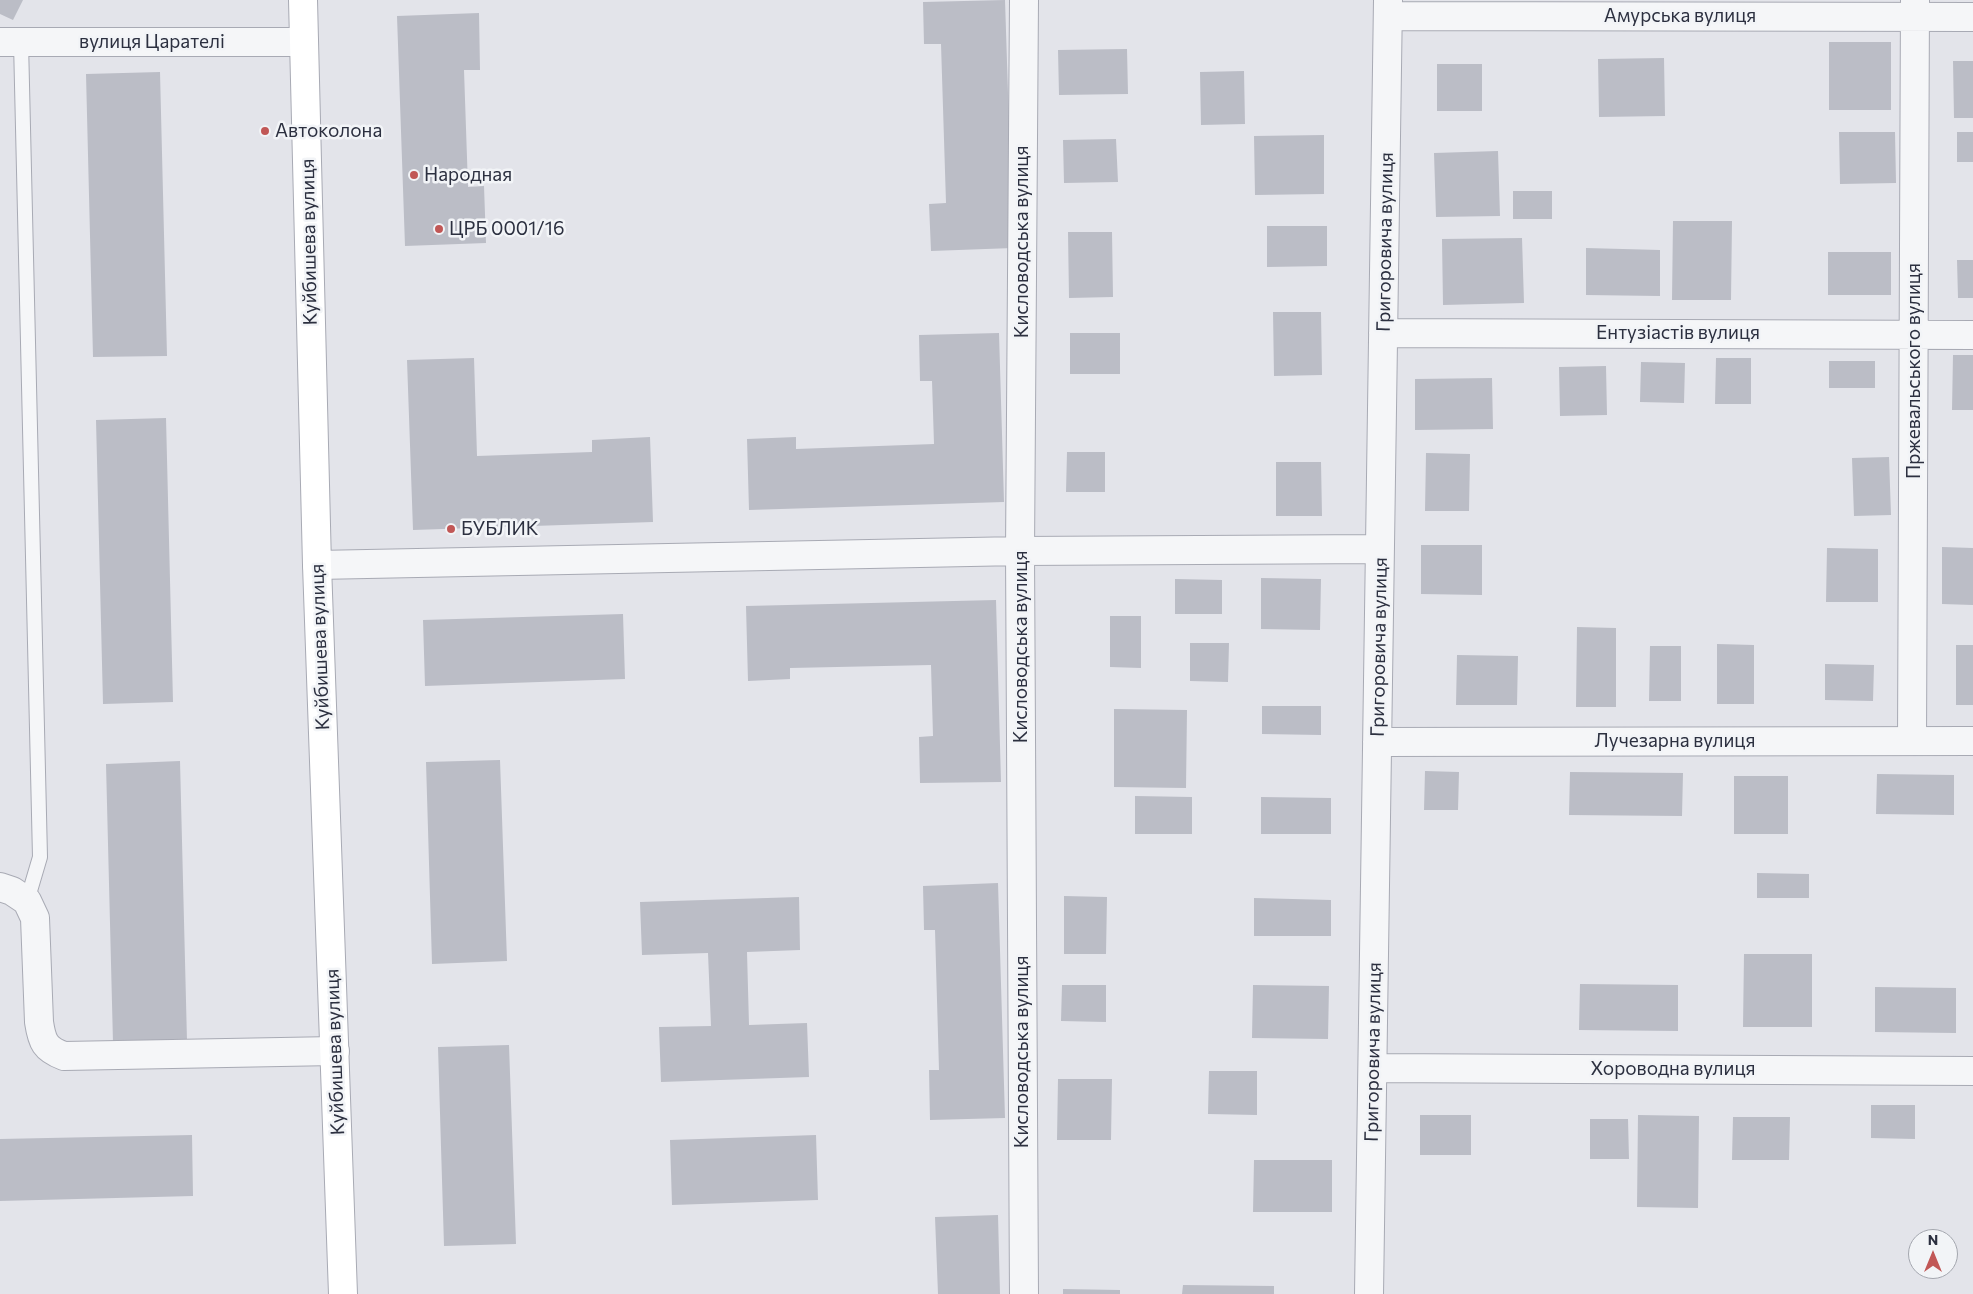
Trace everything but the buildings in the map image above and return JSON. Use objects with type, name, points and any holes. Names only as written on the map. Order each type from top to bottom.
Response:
[{"type":"main road","name":"Куйбишева вулиця","points":[[303,0],[316,565],[343,1294]]},
{"type":"street","name":"Кисловодська вулиця","points":[[1024,0],[1020,551],[1024,1294]]},
{"type":"street","name":"Амурська вулиця","points":[[1388,8],[1915,9],[1973,17]]},
{"type":"street","name":"Григоровича вулиця","points":[[1369,1294],[1388,8]]},
{"type":"street","name":"Пржевальського вулиця","points":[[1912,741],[1915,9]]},
{"type":"street","name":"вулиця Царателі","points":[[11,42],[304,42]]},
{"type":"street","name":"Ентузіастів вулиця","points":[[1383,332],[1973,335]]},
{"type":"street","points":[[316,565],[1020,551],[1380,549]]},
{"type":"street","name":"Лучезарна вулиця","points":[[1377,742],[1973,741]]},
{"type":"street","points":[[0,887],[12,891],[27,901],[35,918],[39,1022],[42,1038],[50,1050],[64,1056],[334,1050]]},
{"type":"street","name":"Хороводна вулиця","points":[[1373,1068],[1973,1071]]},
{"type":"lane","points":[[11,42],[40,857],[27,901]]},
{"type":"place","name":"Автоколона","points":[[265,131]]},
{"type":"place","name":"Народная","points":[[414,175]]},
{"type":"place","name":"ЦРБ 0001/16","points":[[439,229]]},
{"type":"place","name":"БУБЛИК","points":[[451,529]]}]
